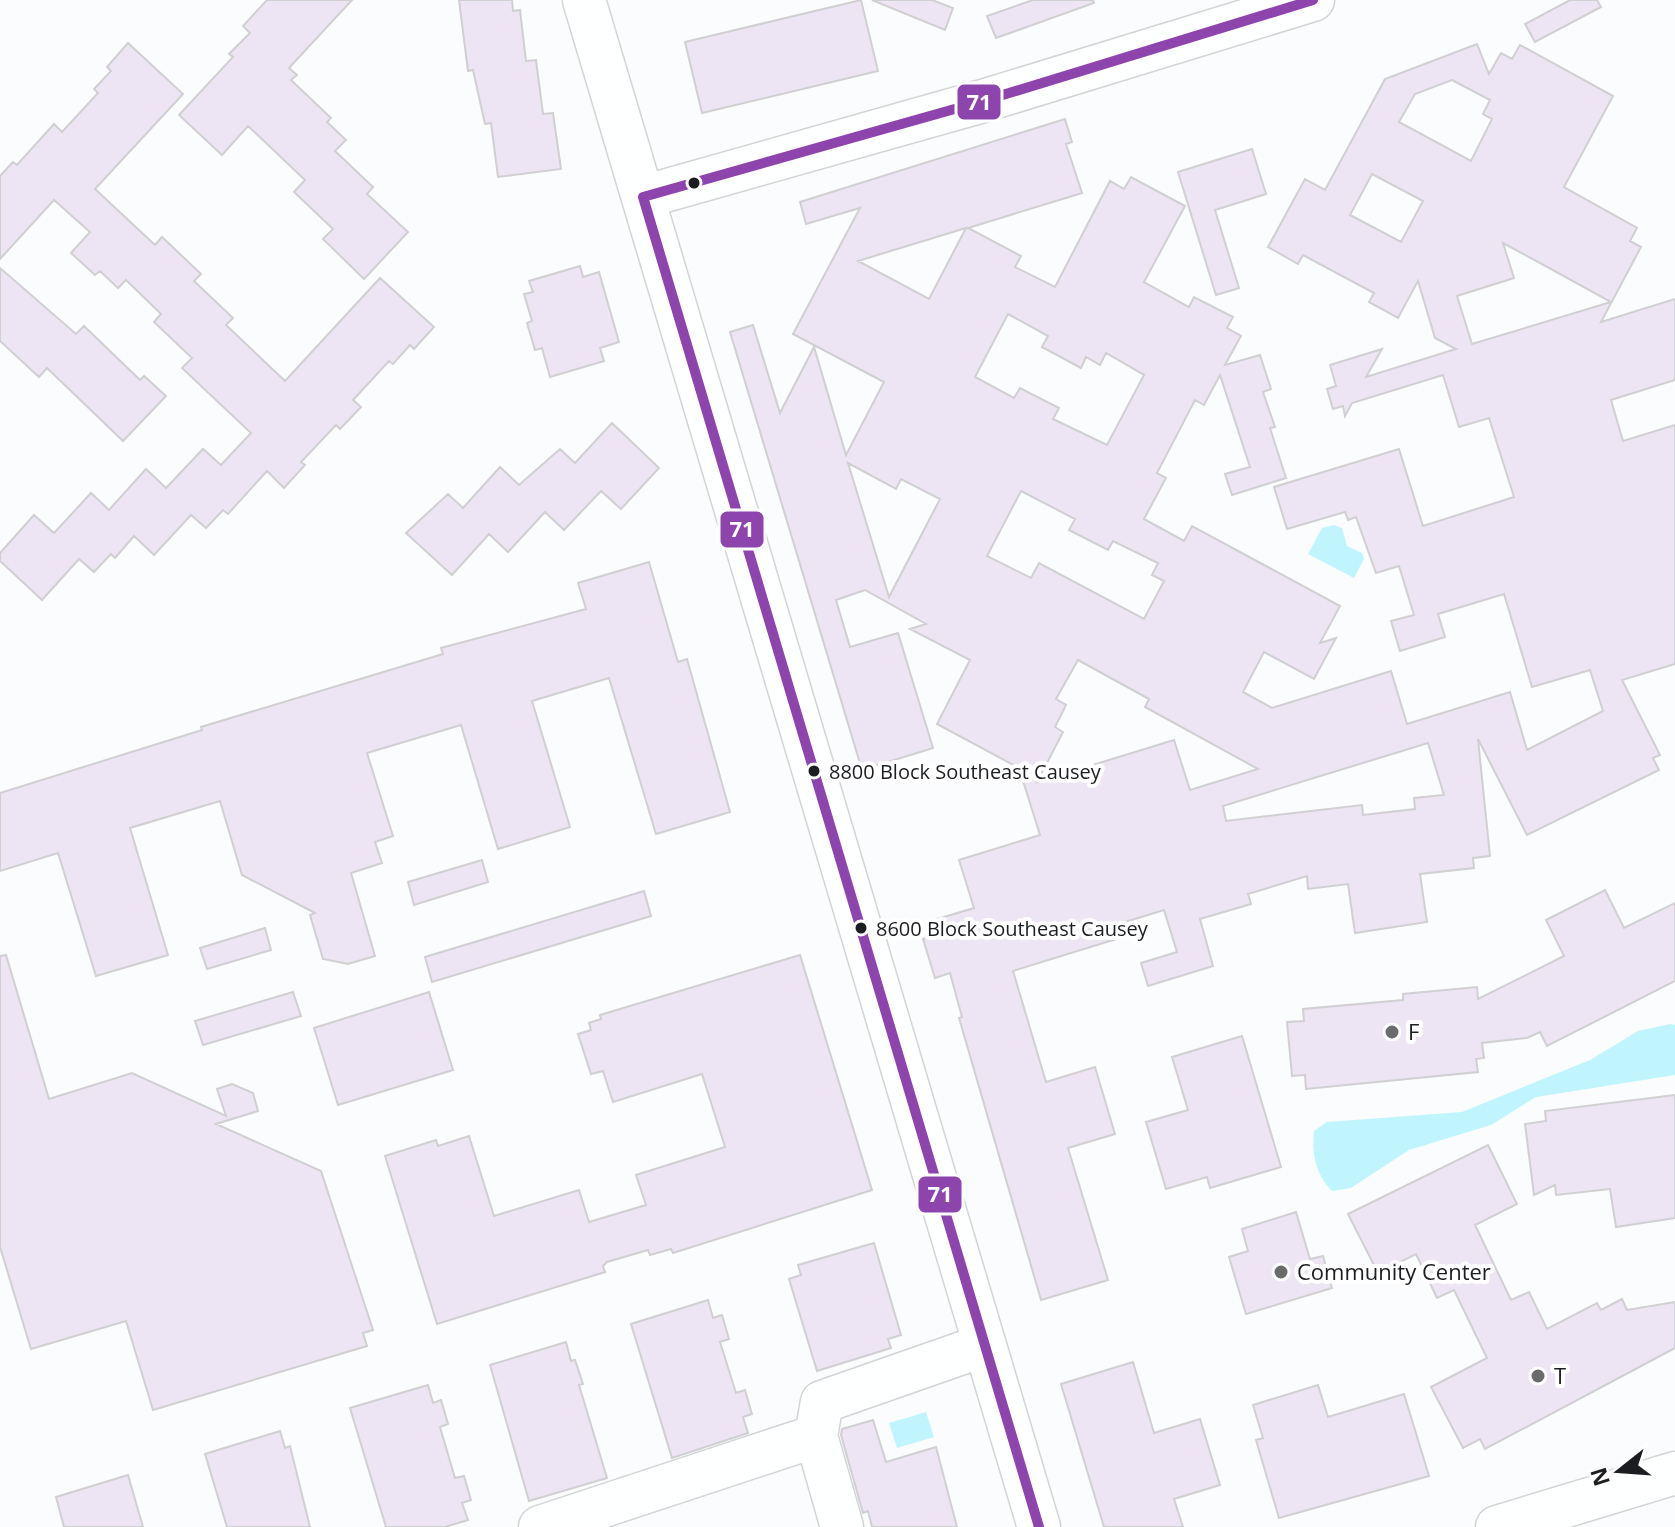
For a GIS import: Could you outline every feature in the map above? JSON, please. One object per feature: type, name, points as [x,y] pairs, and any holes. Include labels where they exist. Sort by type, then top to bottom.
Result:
[{"type":"street","points":[[584,0],[1039,1527]]},
{"type":"street","points":[[643,197],[925,119],[1313,0]]},
{"type":"street","points":[[842,1527],[816,1436],[822,1402],[985,1345]]},
{"type":"street","points":[[540,1527],[816,1436]]},
{"type":"street","points":[[1497,1527],[1675,1473]]},
{"type":"water","points":[[1334,525],[1342,528],[1347,546],[1362,553],[1364,559],[1354,578],[1308,554],[1322,528]]},
{"type":"water","points":[[1675,1025],[1675,1075],[1536,1097],[1491,1125],[1409,1150],[1351,1188],[1332,1191],[1318,1171],[1313,1147],[1314,1131],[1327,1122],[1462,1112],[1590,1060],[1638,1031]]},
{"type":"water","points":[[926,1412],[934,1437],[897,1448],[889,1423]]},
{"type":"building","points":[[267,0],[352,0],[289,68],[297,75],[291,80],[331,118],[327,122],[346,140],[335,151],[373,187],[367,194],[408,232],[364,279],[323,239],[333,229],[294,192],[305,180],[248,126],[222,155],[179,115],[233,57],[229,54],[250,33],[243,26]]},
{"type":"building","points":[[459,0],[512,0],[513,11],[520,10],[526,61],[536,60],[543,114],[553,113],[561,169],[498,177],[491,123],[485,124],[473,70],[468,71]]},
{"type":"building","points":[[861,0],[878,71],[702,113],[685,42]]},
{"type":"building","points":[[872,0],[932,0],[953,8],[945,30]]},
{"type":"building","points":[[1033,0],[1093,0],[1094,3],[996,38],[987,16]]},
{"type":"building","points":[[1570,0],[1597,0],[1601,7],[1535,42],[1525,24]]},
{"type":"building","points":[[128,43],[183,94],[95,189],[155,245],[162,237],[201,274],[194,281],[233,318],[226,325],[285,381],[380,278],[434,327],[414,349],[410,345],[393,364],[389,361],[353,400],[361,407],[340,429],[336,425],[301,462],[305,465],[284,488],[267,471],[228,514],[223,510],[206,528],[191,515],[154,555],[134,536],[115,558],[111,554],[94,572],[79,559],[42,600],[0,561],[0,553],[34,515],[54,533],[91,493],[109,510],[146,469],[166,488],[203,449],[221,465],[251,433],[182,368],[192,358],[154,322],[161,314],[126,280],[118,288],[100,271],[95,275],[71,253],[90,232],[54,200],[0,259],[0,176],[13,162],[17,165],[54,124],[62,132],[98,93],[94,89],[111,71],[107,67]]},
{"type":"building","points":[[1477,44],[1489,74],[1501,53],[1512,59],[1520,45],[1613,96],[1564,187],[1637,228],[1630,241],[1641,247],[1601,322],[1675,299],[1675,380],[1611,400],[1623,441],[1675,425],[1675,664],[1622,680],[1660,755],[1653,758],[1659,770],[1527,835],[1478,739],[1490,856],[1473,858],[1474,868],[1420,874],[1427,922],[1355,933],[1348,884],[1308,889],[1307,876],[1248,894],[1251,904],[1200,919],[1213,966],[1148,986],[1141,963],[1177,952],[1164,910],[1122,923],[1126,936],[1013,971],[1046,1082],[1095,1067],[1115,1134],[1068,1148],[1108,1280],[1041,1300],[959,1018],[962,1017],[950,973],[935,978],[923,939],[938,935],[934,920],[974,908],[959,860],[1040,835],[1019,768],[937,724],[970,660],[910,629],[926,624],[865,590],[836,600],[850,647],[898,633],[933,748],[862,770],[730,332],[753,325],[780,413],[814,347],[846,455],[884,382],[793,334],[860,208],[806,224],[800,202],[1065,119],[1072,142],[1066,144],[1082,193],[968,228],[1021,256],[1015,267],[1055,287],[1110,181],[1124,189],[1131,177],[1185,206],[1144,282],[1189,307],[1194,297],[1233,317],[1227,328],[1241,336],[1225,365],[1260,355],[1271,389],[1263,392],[1275,427],[1270,428],[1286,478],[1232,495],[1225,474],[1250,467],[1220,375],[1204,405],[1195,400],[1157,473],[1166,478],[1144,519],[1184,541],[1192,526],[1340,606],[1320,643],[1336,638],[1314,679],[1264,652],[1243,692],[1272,708],[1391,671],[1407,724],[1510,692],[1527,750],[1603,711],[1590,670],[1532,687],[1504,594],[1438,614],[1445,637],[1400,651],[1391,621],[1414,615],[1399,566],[1376,573],[1356,517],[1348,520],[1345,512],[1287,529],[1274,487],[1399,449],[1423,526],[1514,497],[1489,418],[1459,427],[1443,375],[1352,403],[1345,416],[1343,406],[1333,409],[1327,389],[1336,386],[1330,365],[1382,349],[1366,377],[1456,349],[1435,338],[1418,281],[1398,318],[1369,302],[1374,293],[1303,255],[1298,264],[1268,247],[1305,179],[1325,190],[1385,79]],"holes":[[[1452,80],[1490,100],[1483,114],[1492,119],[1471,161],[1399,122],[1415,94]],[[1372,174],[1423,201],[1401,242],[1350,215]],[[966,228],[929,299],[858,261],[943,235]],[[1503,243],[1611,302],[1472,344],[1457,296],[1514,278]],[[1008,314],[1048,336],[1042,347],[1081,368],[1086,357],[1100,365],[1106,353],[1144,375],[1107,445],[1053,419],[1059,408],[1020,388],[1014,398],[975,377]],[[848,463],[896,489],[901,479],[940,499],[889,597]],[[1021,491],[1075,519],[1069,530],[1108,550],[1113,541],[1158,563],[1152,575],[1164,581],[1144,619],[1039,563],[1031,578],[987,556]],[[1078,660],[1149,699],[1145,707],[1258,769],[1190,790],[1174,740],[1037,782],[1063,732],[1055,727],[1066,705],[1056,699]],[[1428,743],[1444,795],[1414,798],[1415,809],[1363,815],[1362,805],[1226,821],[1223,806]]]},
{"type":"building","points":[[1252,149],[1266,194],[1215,210],[1239,288],[1216,295],[1178,172]]},
{"type":"building","points":[[580,266],[583,277],[599,272],[619,342],[600,348],[604,361],[550,377],[542,348],[535,350],[527,323],[532,321],[524,294],[533,292],[529,281]]},
{"type":"building","points":[[0,268],[76,334],[84,326],[140,380],[144,376],[166,396],[123,441],[47,368],[39,377],[0,341]]},
{"type":"building","points":[[612,423],[659,468],[621,509],[601,491],[564,530],[545,512],[508,552],[489,534],[452,575],[406,533],[448,494],[463,508],[500,467],[519,485],[560,449],[575,463]]},
{"type":"building","points":[[649,562],[678,662],[687,659],[730,812],[656,834],[609,678],[532,701],[570,827],[498,849],[461,725],[367,753],[393,836],[375,842],[382,863],[351,873],[375,956],[348,964],[323,959],[310,915],[315,913],[242,875],[220,801],[130,828],[168,955],[96,976],[58,853],[0,871],[0,793],[202,730],[201,727],[443,654],[441,648],[586,609],[578,583]]},
{"type":"building","points":[[482,860],[488,882],[414,905],[408,882]]},
{"type":"building","points":[[1605,890],[1624,928],[1675,903],[1675,981],[1547,1046],[1540,1032],[1527,1038],[1482,1043],[1484,1058],[1476,1059],[1478,1072],[1306,1089],[1305,1075],[1292,1076],[1287,1022],[1304,1021],[1303,1009],[1403,1000],[1403,994],[1477,987],[1478,999],[1564,956],[1546,920]]},
{"type":"building","points":[[644,891],[651,916],[432,982],[425,957]]},
{"type":"building","points":[[265,928],[271,950],[207,969],[200,948]]},
{"type":"building","points":[[6,955],[49,1099],[132,1073],[226,1116],[217,1089],[232,1084],[253,1093],[258,1111],[216,1124],[321,1171],[373,1330],[363,1333],[367,1346],[153,1410],[126,1321],[31,1349],[0,1247],[0,956]]},
{"type":"building","points":[[800,955],[872,1190],[673,1253],[671,1249],[650,1255],[648,1250],[607,1262],[603,1266],[605,1272],[437,1324],[385,1156],[436,1140],[438,1146],[469,1136],[494,1216],[579,1190],[589,1222],[646,1205],[636,1175],[725,1147],[702,1074],[613,1102],[603,1071],[591,1074],[578,1034],[591,1030],[589,1023],[601,1019],[600,1015]]},
{"type":"building","points":[[293,992],[301,1016],[203,1045],[195,1021]]},
{"type":"building","points":[[429,992],[453,1070],[338,1105],[314,1028]]},
{"type":"building","points":[[1242,1036],[1281,1167],[1210,1188],[1207,1177],[1166,1189],[1146,1122],[1188,1110],[1172,1057]]},
{"type":"building","points":[[1675,1095],[1675,1218],[1616,1227],[1610,1189],[1556,1195],[1555,1185],[1534,1195],[1525,1124],[1546,1121],[1545,1111]]},
{"type":"building","points":[[1488,1145],[1517,1204],[1475,1225],[1511,1300],[1529,1292],[1547,1329],[1597,1303],[1601,1310],[1622,1299],[1627,1310],[1675,1302],[1675,1348],[1485,1449],[1480,1439],[1463,1448],[1431,1387],[1487,1358],[1454,1290],[1437,1298],[1416,1254],[1378,1273],[1348,1214]]},
{"type":"building","name":"Community Center","points":[[1296,1212],[1310,1259],[1323,1256],[1332,1288],[1246,1314],[1229,1257],[1248,1251],[1242,1229]]},
{"type":"building","points":[[874,1243],[901,1335],[888,1339],[891,1348],[817,1371],[789,1279],[801,1275],[798,1265]]},
{"type":"building","points":[[708,1300],[713,1318],[722,1315],[729,1339],[720,1342],[736,1393],[745,1390],[752,1414],[743,1417],[748,1433],[672,1458],[631,1324]]},
{"type":"building","points":[[566,1342],[571,1361],[575,1360],[583,1384],[579,1385],[607,1478],[529,1501],[490,1365]]},
{"type":"building","points":[[1133,1362],[1154,1433],[1200,1419],[1220,1485],[1174,1499],[1183,1527],[1104,1527],[1061,1384]]},
{"type":"building","points":[[428,1385],[433,1403],[441,1400],[448,1424],[440,1427],[455,1478],[464,1476],[471,1500],[462,1503],[468,1520],[445,1527],[386,1527],[350,1408]]},
{"type":"building","points":[[1318,1385],[1328,1417],[1404,1394],[1429,1476],[1279,1518],[1256,1440],[1263,1438],[1253,1405]]},
{"type":"building","points":[[873,1420],[886,1462],[936,1447],[957,1527],[872,1527],[868,1511],[863,1513],[841,1435],[842,1429]]},
{"type":"building","points":[[280,1431],[285,1448],[290,1446],[310,1527],[227,1527],[205,1454]]},
{"type":"building","points":[[128,1475],[143,1527],[64,1527],[56,1497]]},
{"type":"transit line","name":"71","points":[[643,197],[983,101],[1313,0]]},
{"type":"transit line","name":"71","points":[[643,197],[1039,1527]]},
{"type":"place","name":"8800 Block Southeast Causey","points":[[814,771]]},
{"type":"place","name":"8600 Block Southeast Causey","points":[[861,928]]},
{"type":"place","name":"F","points":[[1392,1032]]},
{"type":"place","name":"Community Center","points":[[1281,1272]]},
{"type":"place","name":"T","points":[[1538,1376]]}]
